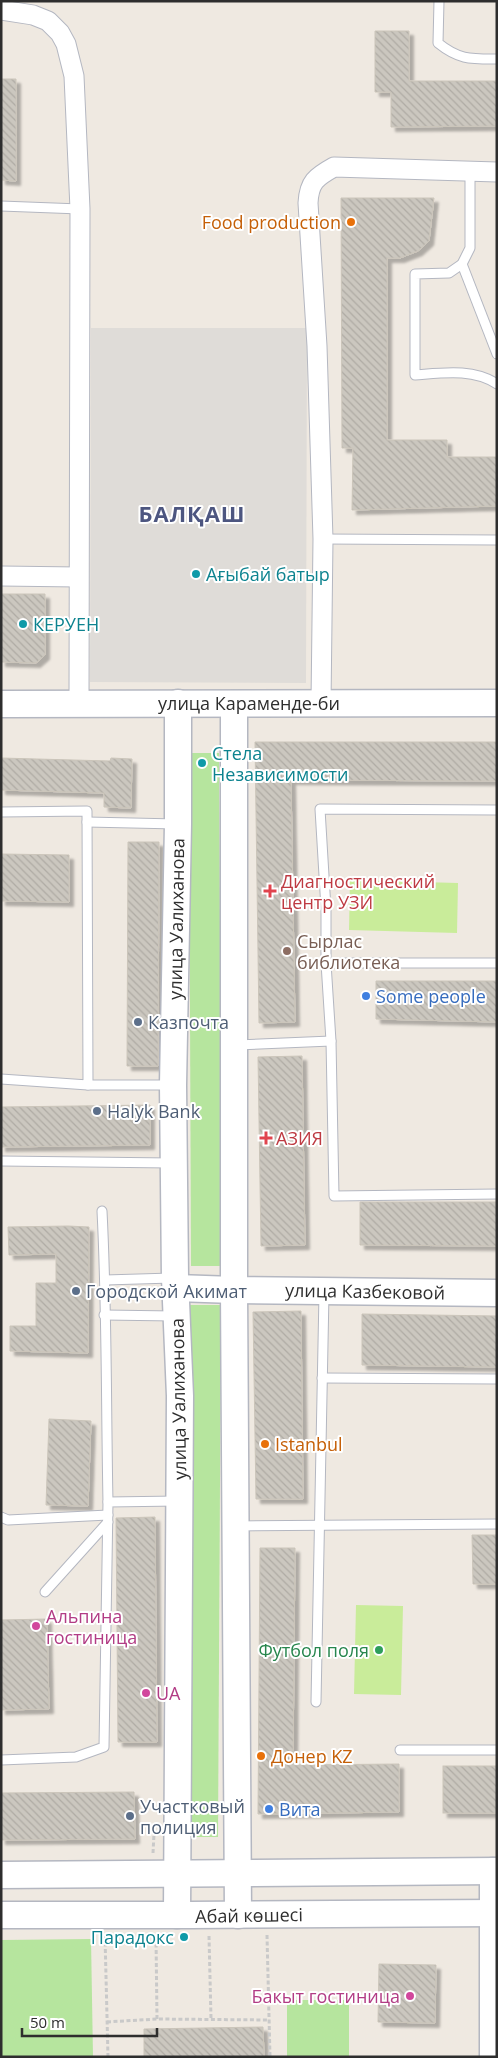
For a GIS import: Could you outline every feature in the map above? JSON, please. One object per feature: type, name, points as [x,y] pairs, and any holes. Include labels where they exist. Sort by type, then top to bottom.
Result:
[{"type":"street","points":[[1,10],[33,15],[48,21],[60,33],[66,44],[74,76],[80,209],[79,704]]},
{"type":"street","points":[[321,703],[323,539],[317,346],[309,189],[319,175],[334,167],[497,172]]},
{"type":"street","points":[[1,576],[78,577]]},
{"type":"street","name":"улица Караменде-би","points":[[1,704],[497,703]]},
{"type":"street","name":"улица Уалиханова","points":[[166,1915],[178,1874],[180,1396],[176,1316],[173,1085],[178,824],[178,704]]},
{"type":"street","points":[[234,704],[234,1526],[236,1873],[238,1915]]},
{"type":"street","name":"улица Казбековой","points":[[176,1283],[234,1290],[497,1292]]},
{"type":"street","points":[[1,1875],[495,1870],[493,2057]]},
{"type":"street","name":"Абай көшесі","points":[[1,1914],[494,1913]]},
{"type":"lane","points":[[439,1],[438,43],[452,54],[473,60],[497,59]]},
{"type":"lane","points":[[470,172],[470,248],[462,264],[449,273],[415,274],[415,375],[456,372],[488,378],[497,384]]},
{"type":"lane","points":[[1,206],[80,209]]},
{"type":"lane","points":[[462,264],[497,354]]},
{"type":"lane","points":[[323,539],[497,540]]},
{"type":"lane","points":[[497,810],[320,809],[331,1041],[334,1196],[497,1194]]},
{"type":"lane","points":[[1,812],[87,811],[88,1085]]},
{"type":"lane","points":[[87,822],[178,824]]},
{"type":"lane","points":[[326,963],[497,963]]},
{"type":"lane","points":[[234,1045],[331,1041]]},
{"type":"lane","points":[[1,1079],[88,1085],[173,1085]]},
{"type":"lane","points":[[1,1161],[174,1163]]},
{"type":"lane","points":[[1,1760],[76,1757],[104,1748],[108,1502],[105,1280],[102,1211]]},
{"type":"lane","points":[[105,1280],[176,1283]]},
{"type":"lane","points":[[316,1702],[324,1290]]},
{"type":"lane","points":[[104,1314],[176,1316]]},
{"type":"lane","points":[[322,1378],[497,1378]]},
{"type":"lane","points":[[108,1502],[180,1501]]},
{"type":"lane","points":[[1,1517],[8,1520],[108,1519]]},
{"type":"lane","points":[[46,1592],[108,1519]]},
{"type":"lane","points":[[234,1526],[497,1524]]},
{"type":"lane","points":[[400,1750],[497,1750]]},
{"type":"path","points":[[266,1914],[270,2057]]},
{"type":"path","points":[[104,1915],[108,2057]]},
{"type":"path","points":[[156,2019],[166,1915]]},
{"type":"path","points":[[209,1915],[211,2019]]},
{"type":"path","points":[[107,2022],[156,2019],[269,2020]]},
{"type":"green space","points":[[189,753],[219,753],[222,1266],[191,1266]]},
{"type":"green space","points":[[350,880],[458,883],[457,933],[349,930]]},
{"type":"green space","points":[[189,1305],[221,1305],[218,1837],[186,1837]]},
{"type":"green space","name":"Футбол поля","points":[[356,1605],[403,1606],[401,1695],[354,1694]]},
{"type":"green space","points":[[91,1939],[93,2057],[1,2057],[1,1940]]},
{"type":"green space","points":[[287,2000],[349,2000],[349,2057],[287,2057]]},
{"type":"shaded area","points":[[91,328],[307,328],[306,683],[90,682]]},
{"type":"building","points":[[375,31],[409,31],[409,81],[497,81],[497,126],[391,127],[391,92],[375,92]]},
{"type":"building","points":[[1,79],[16,79],[16,181],[1,180]]},
{"type":"building","points":[[341,198],[434,198],[429,241],[418,251],[400,258],[387,258],[387,440],[447,440],[447,457],[497,457],[497,506],[352,510],[353,448],[342,448]]},
{"type":"building","name":"КЕРУЕН","points":[[1,594],[45,594],[45,655],[36,663],[1,662]]},
{"type":"building","points":[[255,742],[497,742],[497,781],[291,780],[295,1022],[259,1023]]},
{"type":"building","points":[[1,758],[110,761],[111,758],[132,759],[131,808],[104,807],[104,793],[1,790]]},
{"type":"building","points":[[128,842],[159,842],[158,1066],[127,1066]]},
{"type":"building","points":[[1,854],[69,855],[69,902],[1,901]]},
{"type":"building","points":[[376,981],[497,981],[497,1022],[376,1019]]},
{"type":"building","points":[[302,1056],[305,1245],[261,1246],[258,1057]]},
{"type":"building","points":[[150,1105],[150,1145],[1,1147],[1,1107]]},
{"type":"building","points":[[360,1202],[497,1202],[497,1246],[360,1245]]},
{"type":"building","points":[[8,1227],[89,1227],[88,1353],[10,1351],[10,1326],[36,1326],[36,1283],[56,1283],[56,1254],[9,1255]]},
{"type":"building","points":[[301,1311],[303,1499],[256,1499],[253,1312]]},
{"type":"building","points":[[362,1314],[497,1316],[497,1367],[362,1365]]},
{"type":"building","points":[[49,1419],[91,1421],[88,1506],[46,1505]]},
{"type":"building","points":[[155,1517],[157,1742],[118,1742],[116,1518]]},
{"type":"building","points":[[472,1535],[497,1535],[497,1584],[473,1584]]},
{"type":"building","points":[[260,1548],[295,1548],[293,1765],[399,1764],[399,1812],[258,1814]]},
{"type":"building","points":[[47,1619],[49,1709],[1,1710],[1,1620]]},
{"type":"building","points":[[443,1766],[497,1766],[497,1813],[443,1813]]},
{"type":"building","points":[[134,1792],[135,1839],[1,1840],[1,1793]]},
{"type":"building","points":[[379,1964],[436,1965],[435,2023],[378,2022]]},
{"type":"building","points":[[263,2027],[264,2057],[144,2057],[144,2029]]},
{"type":"place","name":"Food production","points":[[351,222]]},
{"type":"place","name":"Ағыбай батыр","points":[[196,574]]},
{"type":"place","name":"КЕРУЕН","points":[[23,624]]},
{"type":"place","name":"Стела Независимости","points":[[202,763]]},
{"type":"place","name":"Диагностический центр УЗИ","points":[[270,891]]},
{"type":"place","name":"Сырлас библиотека","points":[[287,951]]},
{"type":"place","name":"Some people","points":[[366,996]]},
{"type":"place","name":"Казпочта","points":[[138,1022]]},
{"type":"place","name":"Halyk Bank","points":[[97,1111]]},
{"type":"place","name":"АЗИЯ","points":[[266,1138]]},
{"type":"place","name":"Городской Акимат","points":[[76,1291]]},
{"type":"place","name":"Istanbul","points":[[265,1444]]},
{"type":"place","name":"Альпина гостиница","points":[[36,1626]]},
{"type":"place","name":"Футбол поля","points":[[379,1650]]},
{"type":"place","name":"UA","points":[[146,1693]]},
{"type":"place","name":"Донер KZ","points":[[261,1756]]},
{"type":"place","name":"Вита","points":[[269,1809]]},
{"type":"place","name":"Участковый полиция","points":[[130,1816]]},
{"type":"place","name":"Парадокс","points":[[184,1937]]},
{"type":"place","name":"Бакыт гостиница","points":[[410,1996]]},
{"type":"district","name":"БАЛҚАШ","points":[[192,513]]}]
